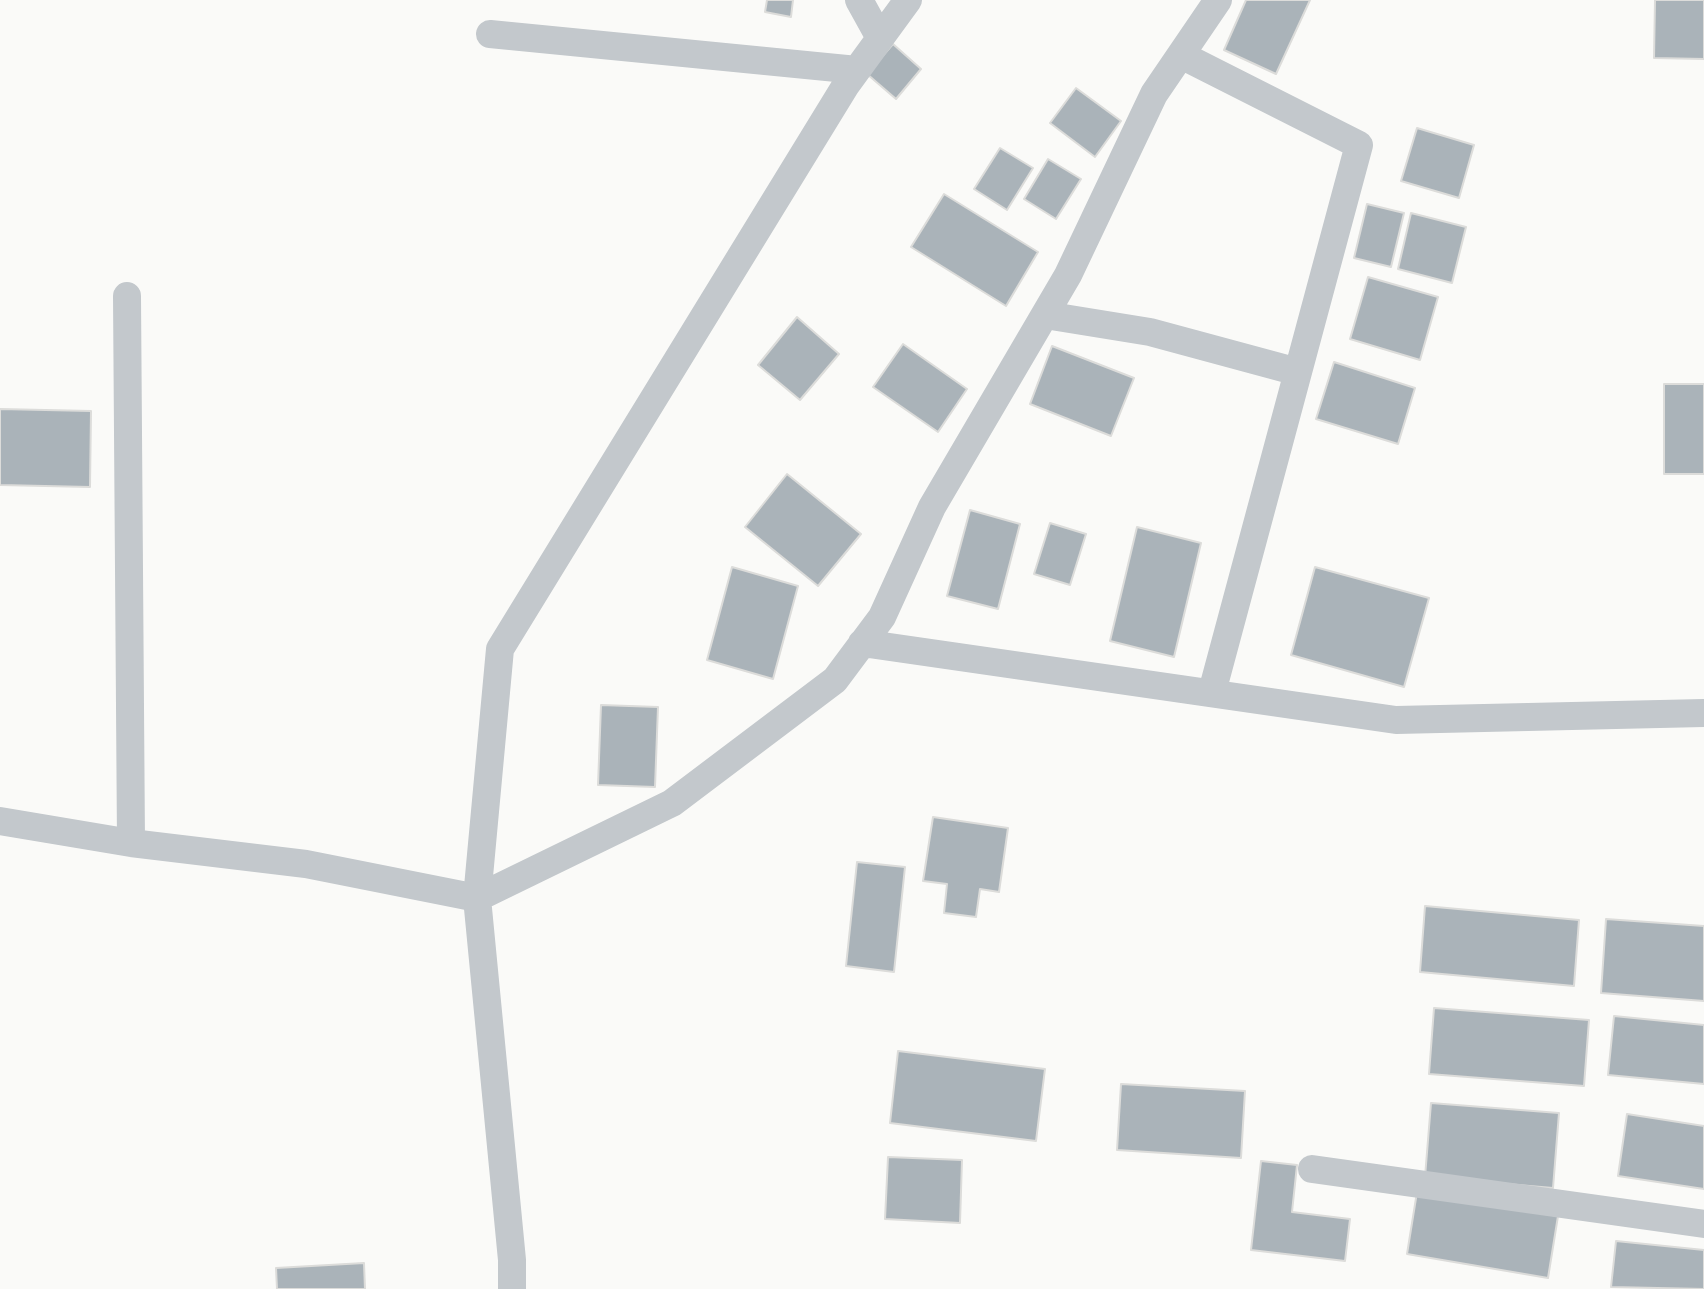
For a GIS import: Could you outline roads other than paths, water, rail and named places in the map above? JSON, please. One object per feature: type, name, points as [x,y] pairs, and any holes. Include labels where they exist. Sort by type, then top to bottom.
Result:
[{"type":"street","points":[[859,0],[880,38]]},
{"type":"street","points":[[512,1289],[512,1260],[477,898],[500,649],[857,70],[908,0]]},
{"type":"street","points":[[0,821],[131,843],[306,864],[477,898],[672,803],[835,680],[882,617],[932,507],[1068,275],[1154,94],[1218,0]]},
{"type":"street","points":[[490,34],[857,70]]},
{"type":"street","points":[[1181,55],[1359,145],[1212,692]]},
{"type":"street","points":[[127,296],[131,843]]},
{"type":"street","points":[[1045,315],[1150,332],[1298,372]]},
{"type":"street","points":[[862,643],[1396,720],[1704,713]]},
{"type":"street","points":[[1312,1169],[1704,1224]]}]
